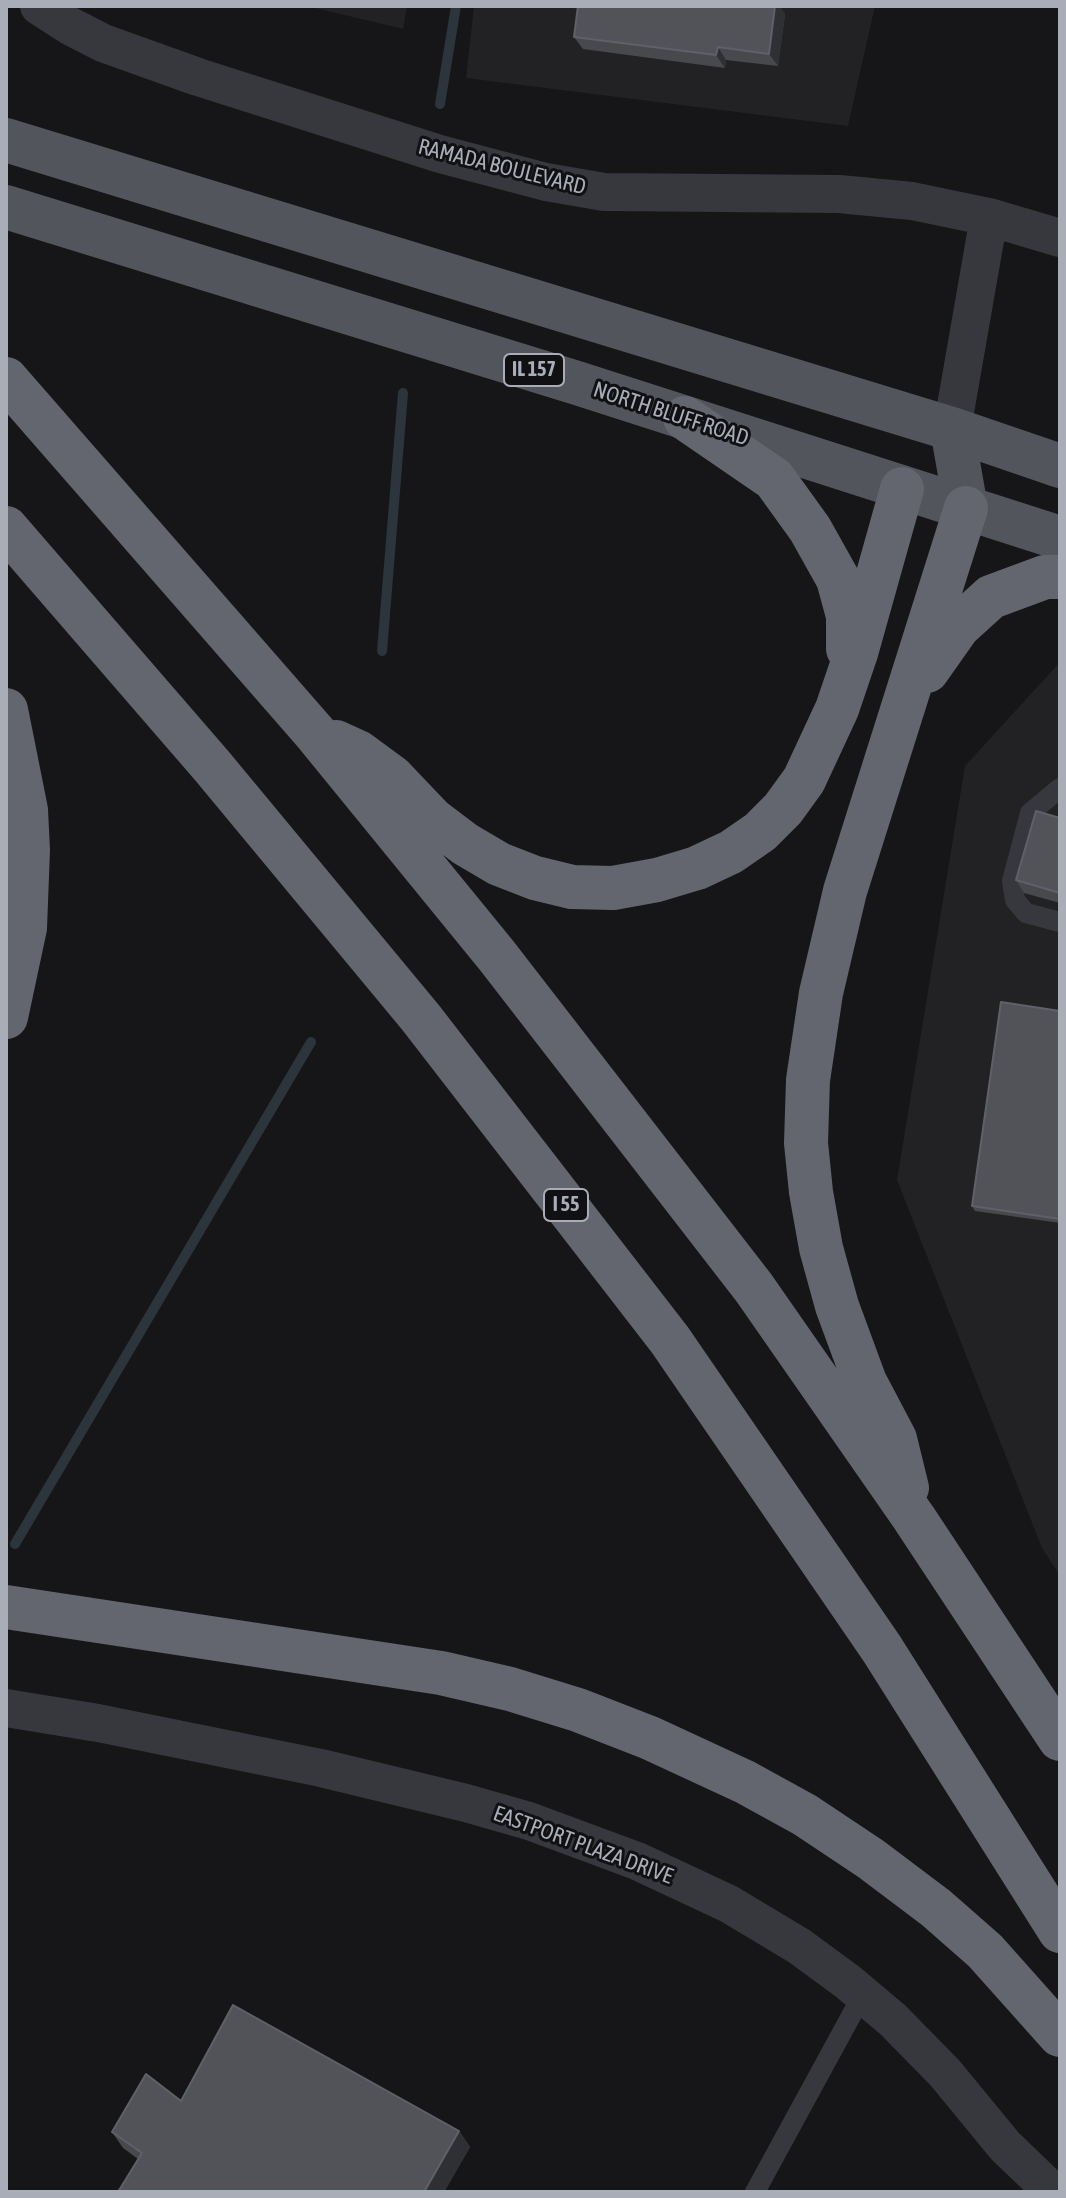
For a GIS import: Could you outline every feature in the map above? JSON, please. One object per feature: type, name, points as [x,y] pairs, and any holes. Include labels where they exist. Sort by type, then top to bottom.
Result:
[{"type":"highway","points":[[6,379],[315,733],[497,956],[754,1288],[914,1518],[1060,1739]]},
{"type":"highway","points":[[685,418],[774,479],[810,529],[838,579],[848,616],[849,673]]},
{"type":"highway","points":[[315,733],[358,752],[392,777],[432,819],[465,844],[499,864],[535,878],[572,887],[613,888],[657,880],[697,868],[731,852],[760,832],[783,809],[804,780],[837,709],[902,489]]},
{"type":"highway","points":[[914,1518],[895,1439],[865,1382],[837,1306],[821,1248],[806,1143],[808,1080],[821,993],[845,891],[966,508]]},
{"type":"highway","name":"I 55","points":[[6,528],[212,766],[411,1006],[670,1340],[882,1649],[1060,1931]]},
{"type":"highway","points":[[903,706],[958,627],[991,597],[1045,577],[1060,577]]},
{"type":"highway","points":[[6,710],[26,810],[28,850],[25,928],[6,1017]]},
{"type":"highway","points":[[6,1607],[441,1673],[510,1689],[578,1710],[650,1738],[745,1782],[805,1815],[871,1859],[936,1908],[985,1951],[1060,2035]]},
{"type":"main road","points":[[6,140],[952,429],[1060,466]]},
{"type":"main road","name":"NORTH BLUFF ROAD","points":[[6,207],[1060,538]]},
{"type":"main road","points":[[902,489],[952,429]]},
{"type":"main road","points":[[952,429],[966,508]]},
{"type":"street","name":"RAMADA BOULEVARD","points":[[39,6],[103,43],[198,77],[440,154],[546,182],[604,192],[839,194],[912,201],[989,217],[1060,238]]},
{"type":"street","points":[[952,429],[989,217]]},
{"type":"street","name":"EASTPORT PLAZA DRIVE","points":[[6,1708],[98,1723],[321,1768],[529,1821],[637,1861],[729,1904],[799,1946],[863,1994],[945,2073],[1005,2146],[1053,2192]]},
{"type":"lane","points":[[1060,788],[1030,813],[1012,881],[1015,900],[1026,913],[1060,922]]},
{"type":"lane","points":[[755,2192],[863,1994]]},
{"type":"shaded area","points":[[307,6],[407,6],[403,29]]},
{"type":"shaded area","points":[[474,6],[875,6],[848,126],[466,78]]},
{"type":"shaded area","points":[[1060,662],[1060,1576],[1042,1548],[897,1180],[965,766]]},
{"type":"building","points":[[578,6],[775,6],[769,54],[718,47],[716,55],[574,37]]},
{"type":"building","points":[[1036,811],[1060,818],[1060,893],[1016,880]]},
{"type":"building","points":[[1001,1002],[1060,1011],[1060,1219],[972,1206]]},
{"type":"building","points":[[233,2005],[459,2131],[424,2192],[118,2192],[142,2153],[112,2132],[146,2074],[181,2101]]},
{"type":"waterway","points":[[440,104],[456,6]]},
{"type":"waterway","points":[[382,651],[403,393]]},
{"type":"waterway","points":[[15,1544],[311,1042]]}]
